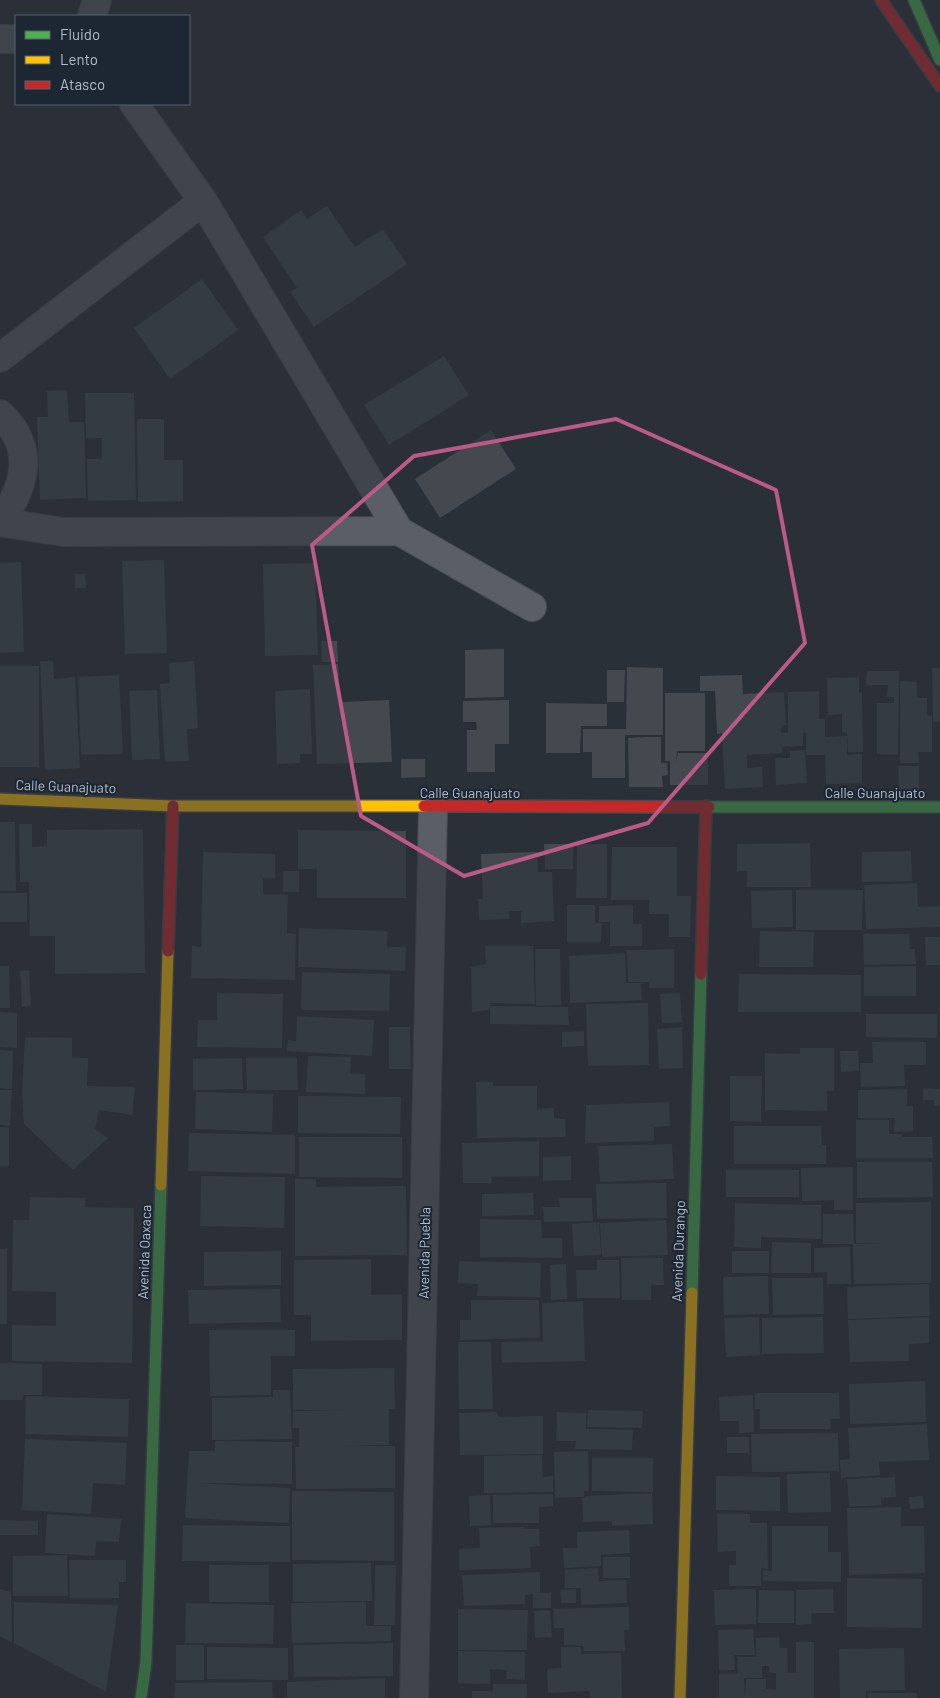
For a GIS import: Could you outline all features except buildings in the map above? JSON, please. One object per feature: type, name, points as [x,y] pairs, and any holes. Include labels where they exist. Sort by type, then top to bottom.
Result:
[{"type":"street","points":[[92,15],[97,0]]},
{"type":"street","points":[[882,0],[940,86]]},
{"type":"street","points":[[900,0],[940,42]]},
{"type":"street","points":[[914,0],[923,25],[940,60]]},
{"type":"street","points":[[0,39],[15,39]]},
{"type":"street","points":[[135,105],[203,201],[400,531],[532,607]]},
{"type":"street","points":[[0,358],[203,201]]},
{"type":"street","points":[[0,414],[9,422],[19,440],[24,461],[22,481],[15,501],[0,522],[63,532],[400,531]]},
{"type":"street","name":"Calle Guanajuato","points":[[0,799],[173,806],[434,808],[940,807]]},
{"type":"street","name":"Avenida Oaxaca","points":[[141,1698],[146,1652],[173,806]]},
{"type":"street","name":"Avenida Durango","points":[[680,1698],[706,806]]},
{"type":"street","name":"Avenida Puebla","points":[[414,1698],[434,808]]},
{"type":"highlighted area","points":[[616,419],[776,490],[805,643],[648,823],[464,876],[361,816],[312,545],[414,456]]},
{"type":"traffic: fast","points":[[914,0],[940,60]]},
{"type":"traffic: fast","points":[[709,807],[940,807]]},
{"type":"traffic: fast","points":[[692,1293],[701,974]]},
{"type":"traffic: fast","points":[[141,1698],[146,1662],[161,1185]]},
{"type":"traffic: slow","points":[[0,799],[173,806],[424,806]]},
{"type":"traffic: slow","points":[[161,1185],[168,951]]},
{"type":"traffic: slow","points":[[680,1698],[692,1293]]},
{"type":"traffic: jam","points":[[881,0],[940,86]]},
{"type":"traffic: jam","points":[[168,951],[173,806]]},
{"type":"traffic: jam","points":[[424,806],[709,807]]},
{"type":"traffic: jam","points":[[701,974],[706,806]]}]
